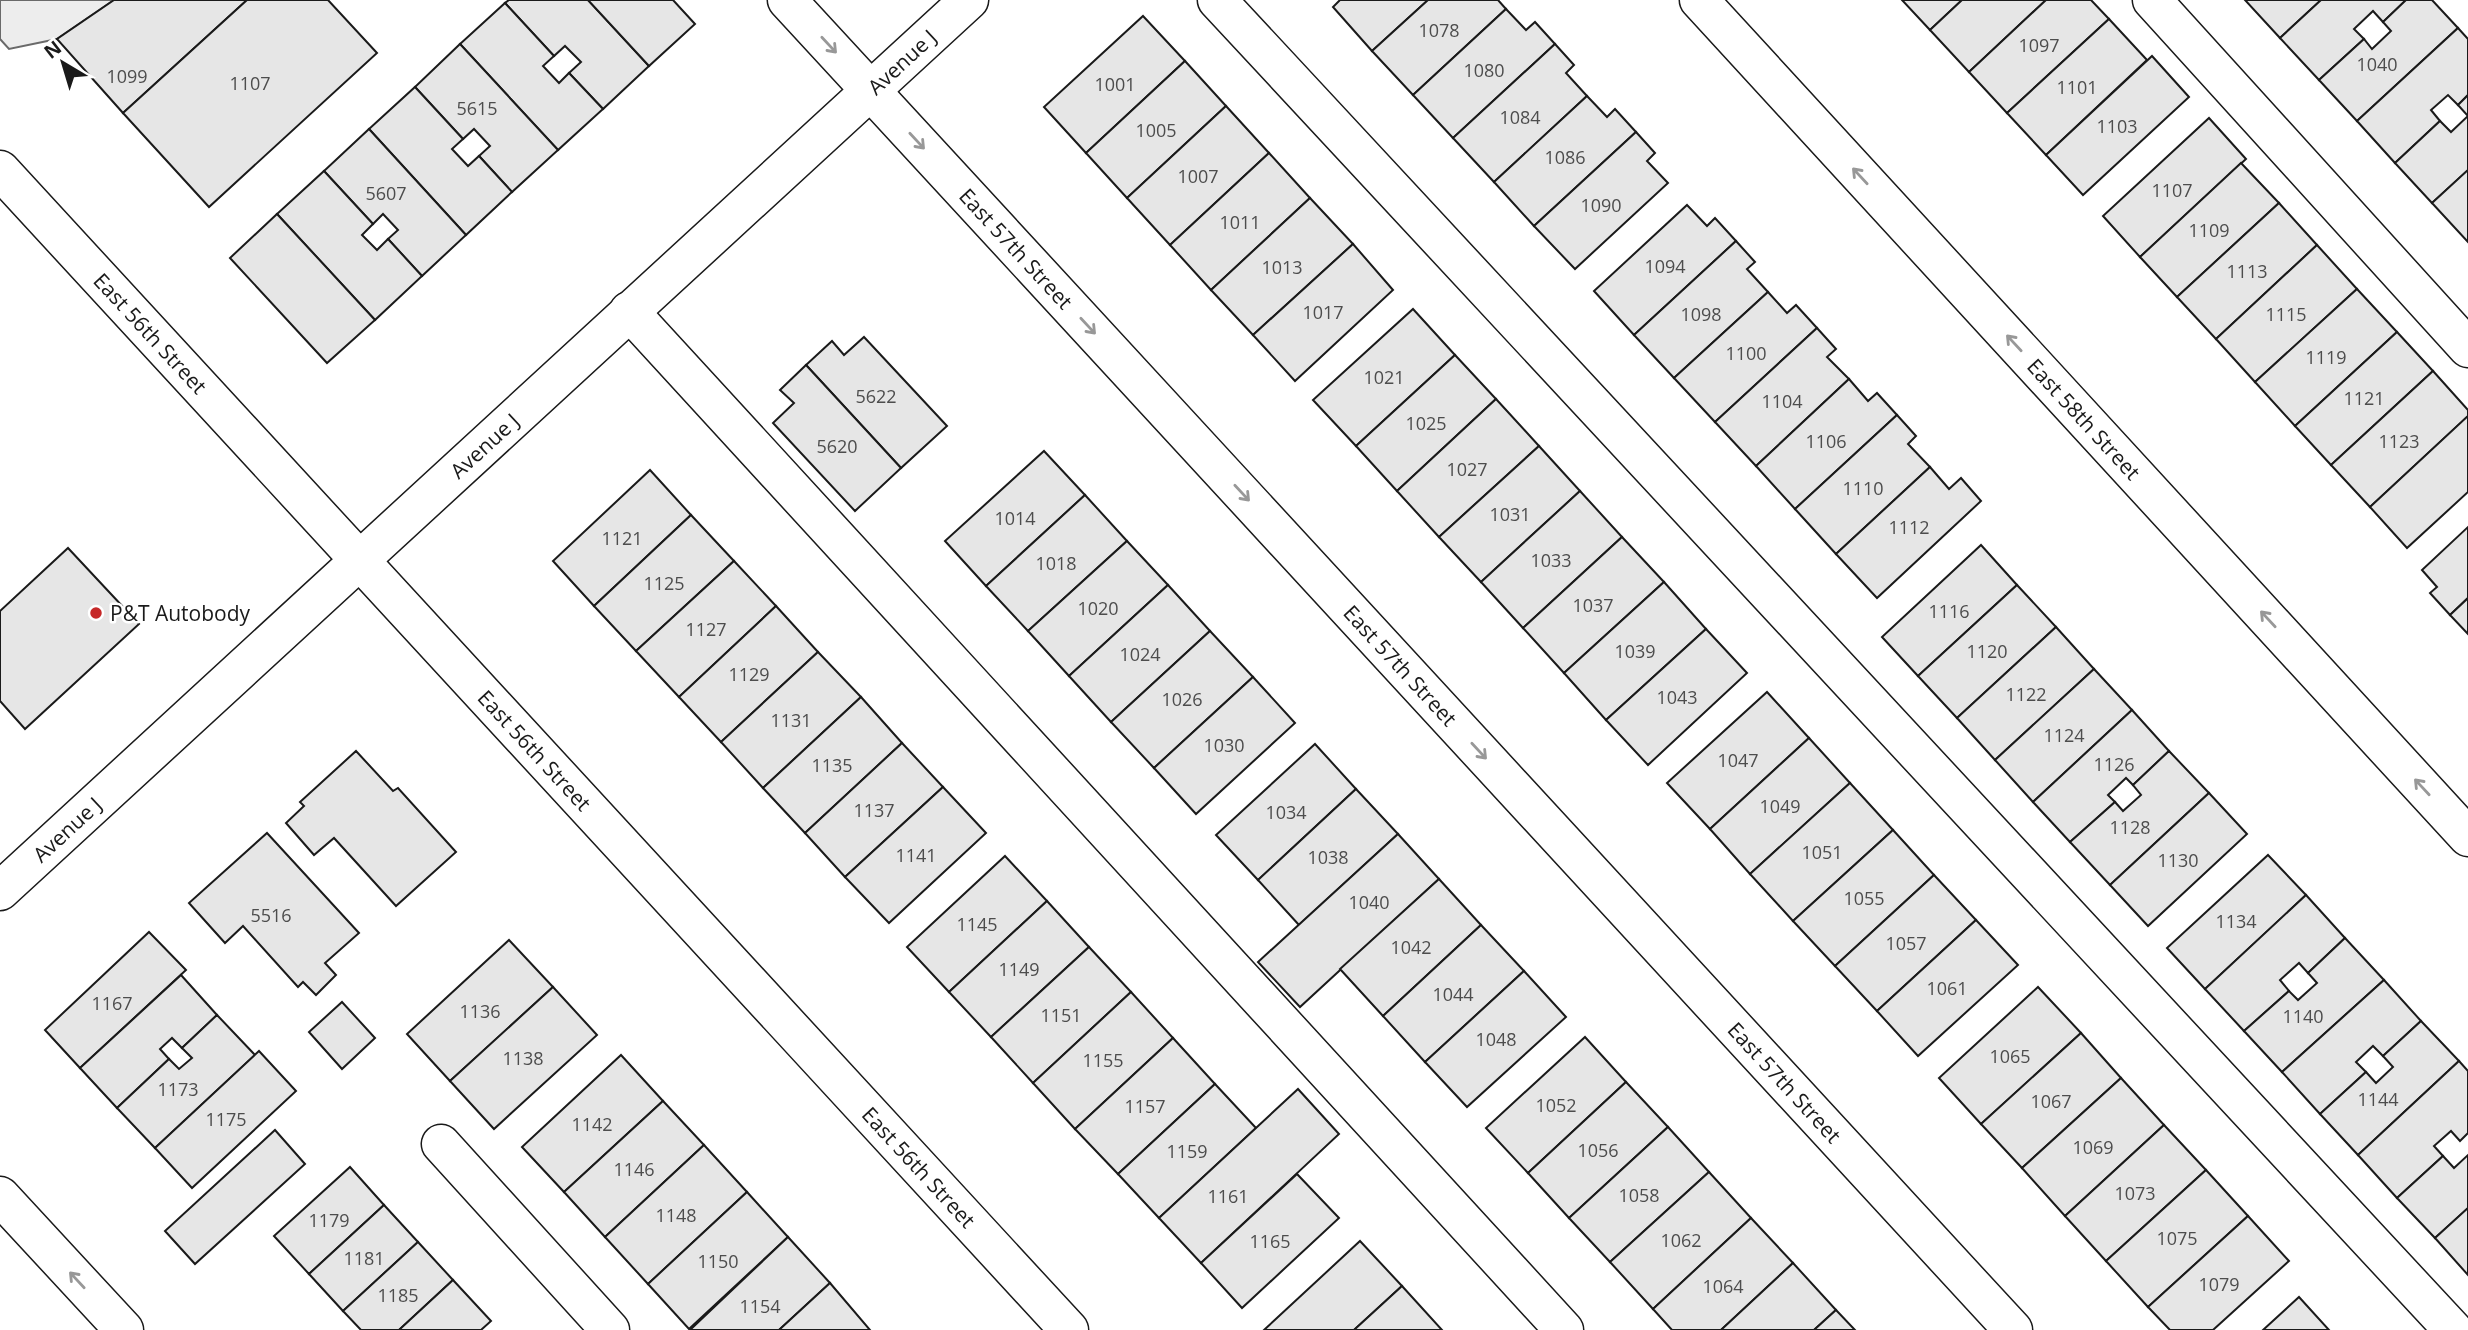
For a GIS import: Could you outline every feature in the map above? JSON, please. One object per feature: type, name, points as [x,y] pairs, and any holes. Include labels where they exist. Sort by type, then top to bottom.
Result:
[{"type":"street","name":"East 57th Street","points":[[788,0],[2013,1330]]},
{"type":"street","name":"Avenue J","points":[[0,891],[970,0]]},
{"type":"street","points":[[1217,0],[2453,1330]]},
{"type":"street","name":"East 58th Street","points":[[1699,0],[2468,837]]},
{"type":"street","points":[[2152,0],[2468,348]]},
{"type":"street","name":"East 56th Street","points":[[0,170],[1069,1330]]},
{"type":"street","points":[[629,311],[704,396],[1564,1330]]},
{"type":"street","points":[[441,1144],[610,1330]]},
{"type":"street","points":[[0,1196],[124,1330]]},
{"type":"shaded area","points":[[0,0],[114,0],[57,39],[9,49],[0,39]]},
{"type":"building","points":[[114,0],[247,0],[123,113],[57,39]]},
{"type":"building","points":[[247,0],[328,0],[377,53],[209,207],[123,113]]},
{"type":"building","points":[[509,0],[588,0],[649,66],[603,109],[569,73],[581,62],[565,46],[554,56],[505,3]]},
{"type":"building","points":[[588,0],[673,0],[695,24],[649,66]]},
{"type":"building","points":[[1340,0],[1428,0],[1372,51],[1333,7]]},
{"type":"building","points":[[1428,0],[1498,0],[1506,9],[1413,95],[1372,51]]},
{"type":"building","points":[[1902,0],[1962,0],[1930,30]]},
{"type":"building","points":[[1962,0],[2046,0],[1969,72],[1930,30]]},
{"type":"building","points":[[2046,0],[2091,0],[2109,19],[2007,113],[1969,72]]},
{"type":"building","points":[[2245,0],[2321,0],[2280,38]]},
{"type":"building","points":[[2321,0],[2406,0],[2383,22],[2373,11],[2354,29],[2364,39],[2319,80],[2280,38]]},
{"type":"building","points":[[2406,0],[2432,0],[2458,28],[2357,121],[2319,80],[2364,39],[2372,49],[2391,31],[2383,22]]},
{"type":"building","points":[[505,3],[554,56],[543,66],[559,83],[569,73],[603,109],[558,150],[460,44]]},
{"type":"building","points":[[1506,9],[1526,30],[1535,22],[1555,44],[1453,138],[1413,95]]},
{"type":"building","points":[[1143,16],[1185,61],[1086,153],[1044,107]]},
{"type":"building","points":[[2109,19],[2147,60],[2046,155],[2007,113]]},
{"type":"building","points":[[2458,28],[2468,39],[2468,95],[2458,105],[2448,95],[2431,110],[2440,121],[2395,163],[2357,121]]},
{"type":"building","points":[[460,44],[558,150],[512,192],[479,156],[490,146],[474,129],[463,139],[415,87]]},
{"type":"building","points":[[1555,44],[1574,65],[1566,73],[1587,96],[1494,182],[1453,138]]},
{"type":"building","points":[[2152,56],[2189,97],[2083,195],[2046,155]]},
{"type":"building","points":[[1185,61],[1226,106],[1127,198],[1086,153]]},
{"type":"building","points":[[415,87],[463,139],[452,149],[468,166],[479,156],[512,192],[466,235],[369,129]]},
{"type":"building","points":[[2468,95],[2468,116],[2458,105]]},
{"type":"building","points":[[1587,96],[1607,117],[1615,109],[1636,132],[1534,226],[1494,182]]},
{"type":"building","points":[[1226,106],[1269,153],[1170,245],[1127,198]]},
{"type":"building","points":[[2468,116],[2468,170],[2432,203],[2395,163],[2440,121],[2451,132]]},
{"type":"building","points":[[2209,118],[2246,159],[2140,257],[2103,216]]},
{"type":"building","points":[[369,129],[466,235],[422,276],[388,239],[398,230],[383,214],[373,224],[324,171]]},
{"type":"building","points":[[1636,132],[1655,153],[1647,161],[1668,183],[1575,269],[1534,226]]},
{"type":"building","points":[[1269,153],[1310,198],[1211,290],[1170,245]]},
{"type":"building","points":[[2241,163],[2279,203],[2177,297],[2140,257]]},
{"type":"building","points":[[2468,170],[2468,242],[2432,203]]},
{"type":"building","points":[[324,171],[373,224],[362,235],[377,250],[388,239],[422,276],[375,320],[277,214]]},
{"type":"building","points":[[1310,198],[1353,244],[1253,335],[1211,290]]},
{"type":"building","points":[[2279,203],[2317,245],[2216,339],[2177,297]]},
{"type":"building","points":[[1687,205],[1707,226],[1715,218],[1736,241],[1634,335],[1594,291]]},
{"type":"building","points":[[277,214],[375,320],[327,363],[230,258]]},
{"type":"building","points":[[1736,241],[1755,262],[1747,269],[1768,292],[1674,378],[1634,335]]},
{"type":"building","points":[[1353,244],[1393,290],[1295,381],[1253,335]]},
{"type":"building","points":[[2317,245],[2357,289],[2255,382],[2216,339]]},
{"type":"building","points":[[2357,289],[2397,332],[2295,426],[2255,382]]},
{"type":"building","points":[[1768,292],[1787,313],[1796,305],[1817,328],[1715,422],[1674,378]]},
{"type":"building","points":[[1413,309],[1455,355],[1356,446],[1313,400]]},
{"type":"building","points":[[1817,328],[1836,349],[1827,357],[1849,379],[1756,466],[1715,422]]},
{"type":"building","points":[[2397,332],[2433,371],[2331,465],[2295,426]]},
{"type":"building","points":[[864,337],[947,426],[901,468],[806,365],[832,341],[844,355]]},
{"type":"building","points":[[1455,355],[1496,399],[1397,491],[1356,446]]},
{"type":"building","points":[[806,365],[901,468],[855,511],[773,423],[794,403],[780,390]]},
{"type":"building","points":[[2433,371],[2468,410],[2468,416],[2370,507],[2331,465]]},
{"type":"building","points":[[1849,379],[1868,401],[1877,393],[1897,415],[1795,509],[1756,466]]},
{"type":"building","points":[[1496,399],[1539,446],[1439,537],[1397,491]]},
{"type":"building","points":[[1897,415],[1916,436],[1908,444],[1930,467],[1836,554],[1795,509]]},
{"type":"building","points":[[2468,416],[2468,492],[2407,548],[2370,507]]},
{"type":"building","points":[[1539,446],[1580,491],[1481,582],[1439,537]]},
{"type":"building","points":[[1044,451],[1085,495],[986,586],[945,541]]},
{"type":"building","points":[[1930,467],[1949,489],[1961,478],[1981,501],[1877,598],[1836,554]]},
{"type":"building","points":[[650,470],[691,515],[594,606],[553,561]]},
{"type":"building","points":[[1580,491],[1622,537],[1523,628],[1481,582]]},
{"type":"building","points":[[1085,495],[1127,541],[1028,631],[986,586]]},
{"type":"building","points":[[691,515],[734,561],[636,651],[594,606]]},
{"type":"building","points":[[2468,527],[2468,598],[2450,615],[2430,593],[2437,587],[2422,570]]},
{"type":"building","points":[[1622,537],[1664,582],[1564,673],[1523,628]]},
{"type":"building","points":[[1127,541],[1168,585],[1069,676],[1028,631]]},
{"type":"building","points":[[1981,545],[2017,585],[1918,676],[1882,637]]},
{"type":"building","points":[[68,548],[139,624],[25,729],[0,701],[0,611]]},
{"type":"building","points":[[734,561],[776,606],[679,697],[636,651]]},
{"type":"building","points":[[1664,582],[1706,629],[1606,720],[1564,673]]},
{"type":"building","points":[[1168,585],[1210,631],[1111,722],[1069,676]]},
{"type":"building","points":[[2017,585],[2056,627],[1957,718],[1918,676]]},
{"type":"building","points":[[2468,598],[2468,634],[2450,615]]},
{"type":"building","points":[[776,606],[818,652],[721,742],[679,697]]},
{"type":"building","points":[[2056,627],[2094,669],[1995,760],[1957,718]]},
{"type":"building","points":[[1706,629],[1747,673],[1648,765],[1606,720]]},
{"type":"building","points":[[1210,631],[1253,677],[1154,768],[1111,722]]},
{"type":"building","points":[[818,652],[861,697],[763,788],[721,742]]},
{"type":"building","points":[[2094,669],[2132,710],[2033,802],[1995,760]]},
{"type":"building","points":[[1253,677],[1295,723],[1196,814],[1154,768]]},
{"type":"building","points":[[1767,692],[1809,738],[1710,829],[1667,783]]},
{"type":"building","points":[[861,697],[902,743],[805,833],[763,788]]},
{"type":"building","points":[[2132,710],[2169,751],[2133,785],[2126,778],[2108,795],[2115,802],[2070,842],[2033,802]]},
{"type":"building","points":[[1809,738],[1850,783],[1750,874],[1710,829]]},
{"type":"building","points":[[902,743],[943,787],[845,877],[805,833]]},
{"type":"building","points":[[1315,744],[1356,789],[1258,880],[1216,835]]},
{"type":"building","points":[[356,751],[393,791],[398,788],[456,852],[396,906],[334,838],[314,855],[286,823],[304,806],[300,802]]},
{"type":"building","points":[[2169,751],[2209,793],[2110,885],[2070,842],[2115,802],[2123,811],[2141,795],[2133,785]]},
{"type":"building","points":[[1850,783],[1893,830],[1793,921],[1750,874]]},
{"type":"building","points":[[943,787],[986,833],[889,923],[845,877]]},
{"type":"building","points":[[1356,789],[1398,834],[1299,925],[1258,880]]},
{"type":"building","points":[[2209,793],[2247,834],[2148,926],[2110,885]]},
{"type":"building","points":[[1893,830],[1934,875],[1835,966],[1793,921]]},
{"type":"building","points":[[267,833],[359,933],[325,963],[336,975],[316,995],[303,982],[298,987],[243,926],[225,943],[189,903]]},
{"type":"building","points":[[1398,834],[1439,879],[1300,1007],[1258,962]]},
{"type":"building","points":[[2268,855],[2306,895],[2205,989],[2167,948]]},
{"type":"building","points":[[1005,856],[1047,901],[949,992],[907,947]]},
{"type":"building","points":[[1934,875],[1976,920],[1877,1011],[1835,966]]},
{"type":"building","points":[[1439,879],[1481,925],[1383,1016],[1340,969]]},
{"type":"building","points":[[2306,895],[2345,938],[2308,973],[2299,963],[2280,980],[2289,991],[2244,1031],[2205,989]]},
{"type":"building","points":[[1047,901],[1089,947],[991,1037],[949,992]]},
{"type":"building","points":[[1976,920],[2018,965],[1918,1056],[1877,1011]]},
{"type":"building","points":[[1481,925],[1524,971],[1425,1062],[1383,1016]]},
{"type":"building","points":[[149,932],[186,970],[80,1068],[45,1030]]},
{"type":"building","points":[[2345,938],[2384,980],[2282,1072],[2244,1031],[2289,991],[2298,1000],[2317,983],[2308,973]]},
{"type":"building","points":[[509,940],[553,987],[450,1081],[407,1034]]},
{"type":"building","points":[[1089,947],[1131,992],[1033,1083],[991,1037]]},
{"type":"building","points":[[1524,971],[1566,1017],[1467,1107],[1425,1062]]},
{"type":"building","points":[[181,975],[217,1015],[182,1048],[172,1038],[160,1049],[169,1059],[117,1108],[80,1068]]},
{"type":"building","points":[[2384,980],[2421,1021],[2383,1056],[2373,1046],[2356,1062],[2366,1072],[2320,1114],[2282,1072]]},
{"type":"building","points":[[553,987],[597,1035],[494,1129],[450,1081]]},
{"type":"building","points":[[2038,987],[2081,1033],[1981,1124],[1939,1078]]},
{"type":"building","points":[[1131,992],[1173,1038],[1075,1129],[1033,1083]]},
{"type":"building","points":[[342,1002],[375,1038],[342,1069],[309,1032]]},
{"type":"building","points":[[217,1015],[255,1055],[155,1148],[117,1108],[169,1059],[179,1069],[192,1058],[182,1048]]},
{"type":"building","points":[[2421,1021],[2459,1061],[2358,1155],[2320,1114],[2366,1072],[2376,1083],[2393,1067],[2383,1056]]},
{"type":"building","points":[[2081,1033],[2121,1078],[2022,1168],[1981,1124]]},
{"type":"building","points":[[1585,1037],[1626,1082],[1528,1173],[1486,1128]]},
{"type":"building","points":[[1173,1038],[1215,1084],[1118,1174],[1075,1129]]},
{"type":"building","points":[[259,1051],[296,1091],[192,1188],[155,1148]]},
{"type":"building","points":[[621,1055],[663,1101],[564,1192],[522,1147]]},
{"type":"building","points":[[2459,1061],[2468,1071],[2468,1133],[2460,1141],[2451,1131],[2434,1146],[2443,1156],[2397,1198],[2358,1155]]},
{"type":"building","points":[[2121,1078],[2164,1125],[2065,1216],[2022,1168]]},
{"type":"building","points":[[1626,1082],[1668,1127],[1569,1218],[1528,1173]]},
{"type":"building","points":[[1215,1084],[1256,1128],[1159,1218],[1118,1174]]},
{"type":"building","points":[[1298,1089],[1339,1134],[1201,1263],[1159,1218]]},
{"type":"building","points":[[663,1101],[704,1145],[605,1237],[564,1192]]},
{"type":"building","points":[[2164,1125],[2206,1170],[2106,1261],[2065,1216]]},
{"type":"building","points":[[1668,1127],[1709,1172],[1610,1262],[1569,1218]]},
{"type":"building","points":[[275,1130],[305,1164],[195,1264],[165,1231]]},
{"type":"building","points":[[704,1145],[747,1192],[648,1284],[605,1237]]},
{"type":"building","points":[[2468,1155],[2468,1208],[2435,1238],[2397,1198],[2443,1156],[2454,1168]]},
{"type":"building","points":[[350,1167],[384,1205],[309,1274],[274,1236]]},
{"type":"building","points":[[2206,1170],[2248,1216],[2148,1307],[2106,1261]]},
{"type":"building","points":[[1709,1172],[1751,1218],[1653,1309],[1610,1262]]},
{"type":"building","points":[[1297,1174],[1339,1218],[1242,1308],[1201,1263]]},
{"type":"building","points":[[747,1192],[788,1237],[689,1329],[648,1284]]},
{"type":"building","points":[[384,1205],[418,1242],[343,1311],[309,1274]]},
{"type":"building","points":[[2468,1208],[2468,1275],[2435,1238]]},
{"type":"building","points":[[2248,1216],[2289,1261],[2213,1330],[2170,1330],[2148,1307]]},
{"type":"building","points":[[1751,1218],[1793,1263],[1721,1330],[1672,1330],[1653,1309]]},
{"type":"building","points":[[788,1237],[830,1283],[779,1330],[690,1330]]},
{"type":"building","points":[[1360,1241],[1402,1286],[1354,1330],[1264,1330]]},
{"type":"building","points":[[418,1242],[453,1280],[399,1330],[361,1330],[343,1311]]},
{"type":"building","points":[[1793,1263],[1836,1310],[1814,1330],[1721,1330]]},
{"type":"building","points":[[453,1280],[491,1321],[481,1330],[399,1330]]},
{"type":"building","points":[[830,1283],[870,1330],[779,1330]]},
{"type":"building","points":[[1402,1286],[1442,1330],[1354,1330]]},
{"type":"building","points":[[2299,1297],[2329,1330],[2263,1330]]},
{"type":"building","points":[[1836,1310],[1855,1330],[1814,1330]]},
{"type":"place","name":"P&T Autobody","points":[[96,613]]}]
